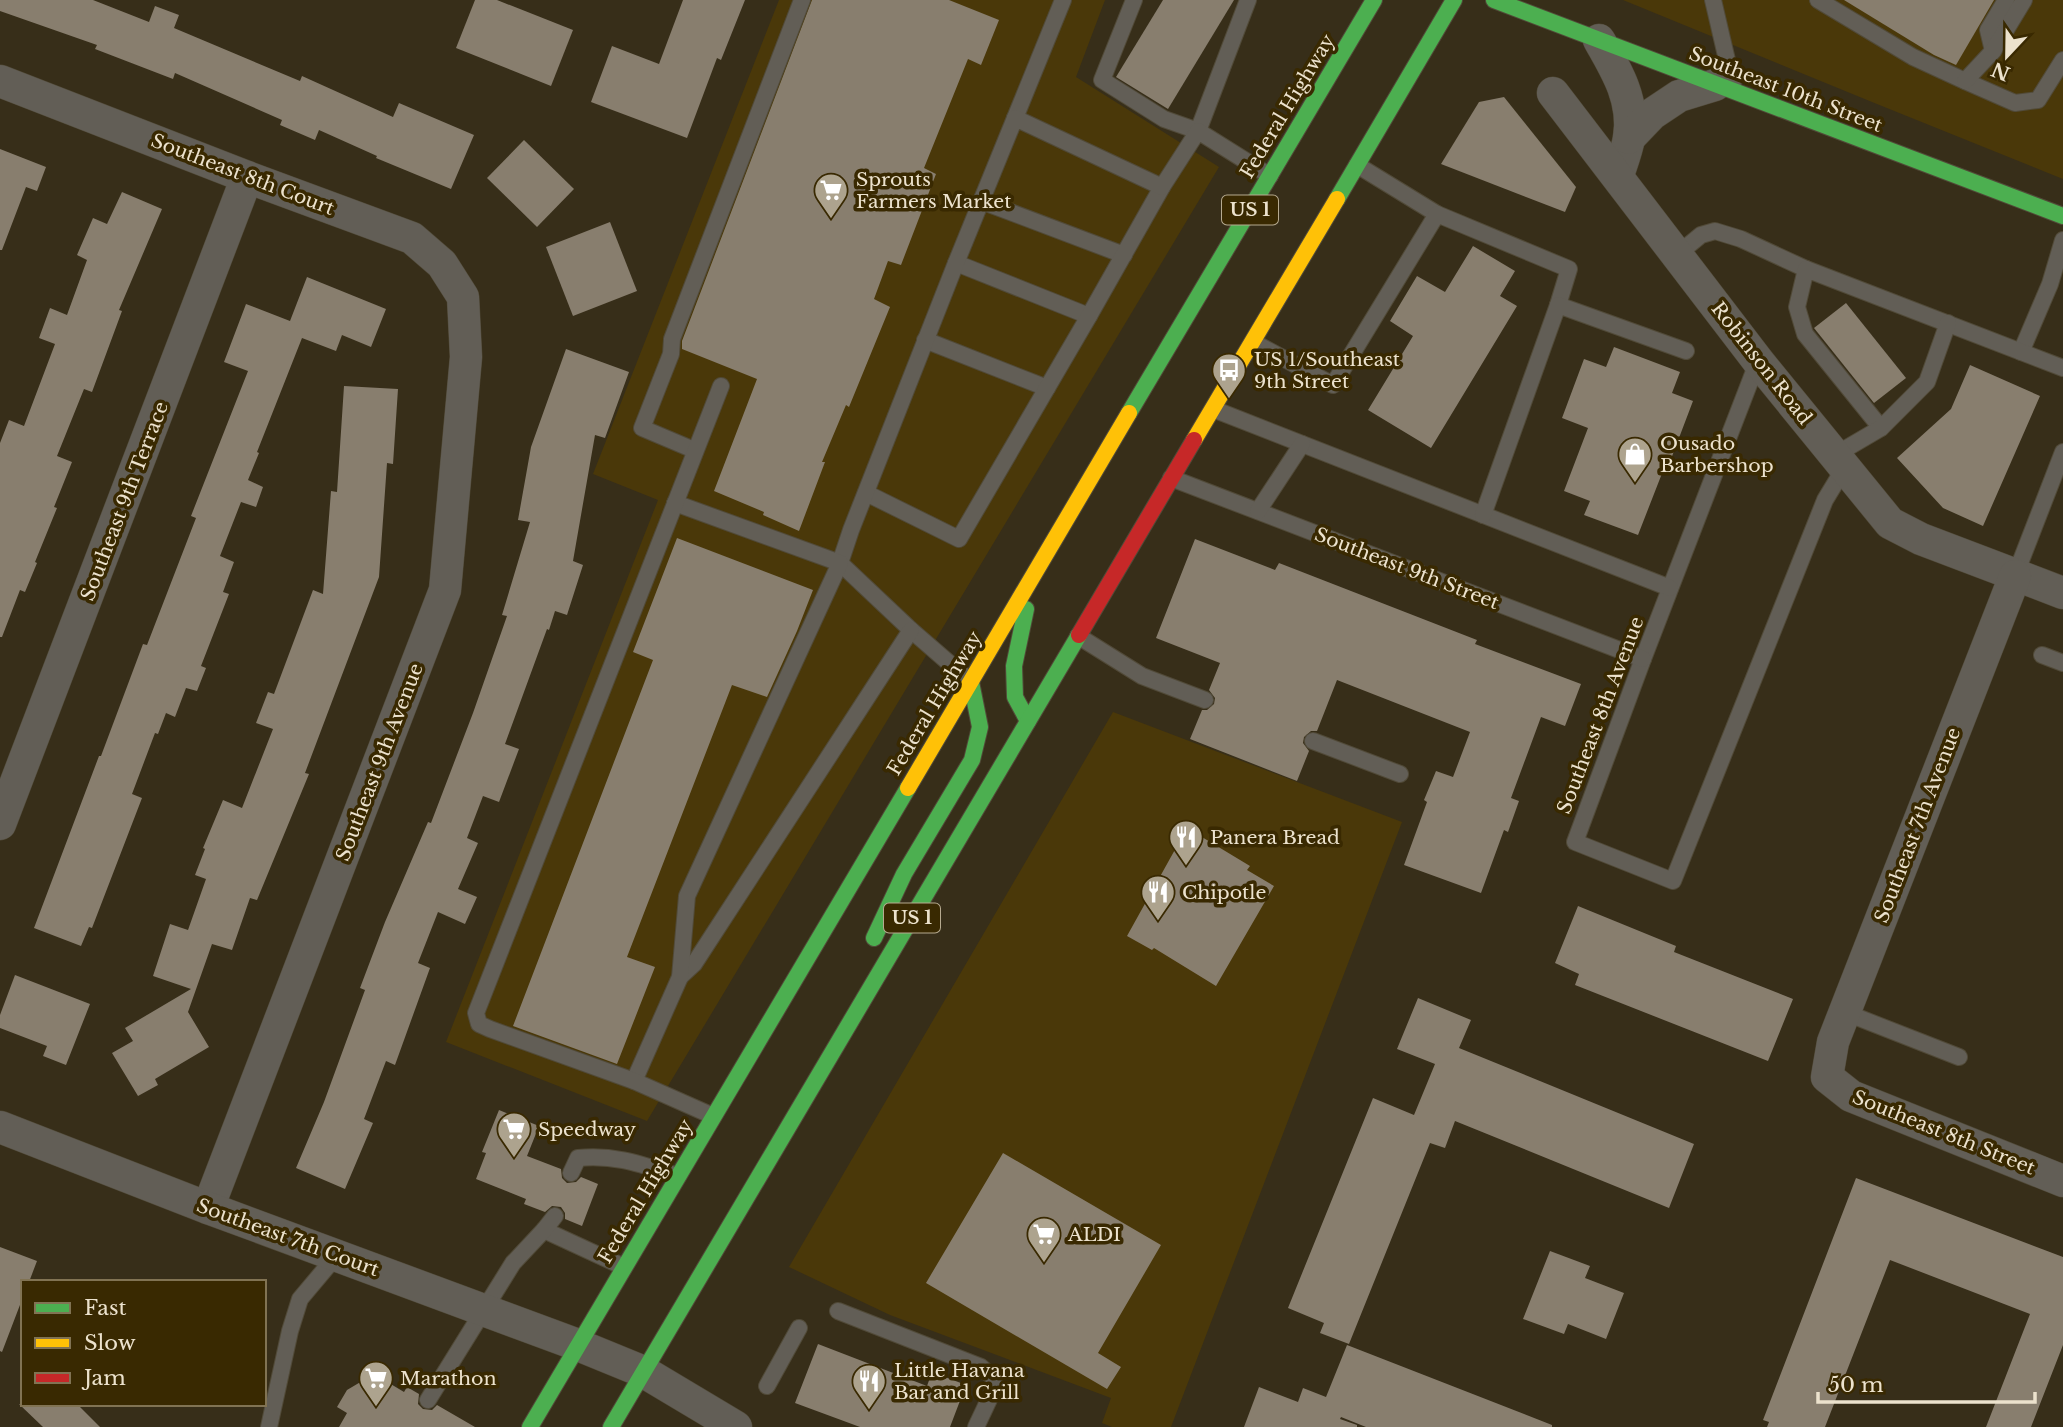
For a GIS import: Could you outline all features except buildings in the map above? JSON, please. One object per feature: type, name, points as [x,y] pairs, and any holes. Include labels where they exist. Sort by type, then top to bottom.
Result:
[{"type":"main road","name":"Federal Highway","points":[[530,1427],[1374,0]]},
{"type":"main road","name":"US 1","points":[[611,1427],[1454,0]]},
{"type":"main road","name":"Southeast 10th Street","points":[[1494,0],[2063,216]]},
{"type":"main road","points":[[1028,720],[1015,697],[1014,666],[1033,576]]},
{"type":"main road","points":[[872,984],[868,957],[904,874],[972,760],[980,727],[971,682]]},
{"type":"street","points":[[1599,40],[1620,77],[1630,108],[1629,138],[1618,175]]},
{"type":"street","name":"Southeast 8th Court","points":[[0,81],[412,238],[442,264],[463,297]]},
{"type":"street","points":[[1629,138],[1652,114],[1679,96],[1725,89]]},
{"type":"street","name":"Robinson Road","points":[[1553,93],[1758,360],[1890,523],[1921,539],[2015,576]]},
{"type":"street","name":"Southeast 9th Terrace","points":[[0,824],[247,177]]},
{"type":"street","name":"Southeast 9th Avenue","points":[[208,1208],[445,590],[466,357],[463,297]]},
{"type":"street","points":[[2015,576],[2063,593]]},
{"type":"street","name":"Southeast 7th Avenue","points":[[1827,1077],[1833,1042],[2015,576]]},
{"type":"street","name":"Southeast 8th Street","points":[[1827,1077],[1851,1096],[2063,1181]]},
{"type":"street","name":"Southeast 7th Court","points":[[0,1127],[208,1208],[578,1345],[644,1372],[736,1427]]},
{"type":"lane","points":[[694,450],[642,428],[671,354],[677,326],[802,0]]},
{"type":"lane","points":[[634,1081],[680,977],[687,896],[840,563],[925,340],[1063,0]]},
{"type":"lane","points":[[1134,0],[1102,80],[1164,119],[1198,131],[1270,176]]},
{"type":"lane","points":[[866,493],[959,539],[1162,187],[1198,131],[1248,0]]},
{"type":"lane","points":[[1713,0],[1725,89]]},
{"type":"lane","points":[[1818,0],[1913,57],[2015,103],[2038,100],[2063,60]]},
{"type":"lane","points":[[1993,51],[1988,30],[2006,0]]},
{"type":"lane","points":[[1965,81],[1993,51],[2024,0]]},
{"type":"lane","points":[[1015,118],[1162,187]]},
{"type":"lane","points":[[1357,165],[1437,214],[1569,269],[1483,515]]},
{"type":"lane","points":[[981,201],[1124,255]]},
{"type":"lane","points":[[1253,342],[1333,385],[1437,214]]},
{"type":"lane","points":[[1678,254],[1702,235],[1715,231],[2063,368]]},
{"type":"lane","points":[[2021,352],[2050,284],[2063,240]]},
{"type":"lane","points":[[956,263],[1089,316]]},
{"type":"lane","points":[[1806,269],[1797,307],[1805,334],[1881,428]]},
{"type":"lane","points":[[1558,305],[1686,351]]},
{"type":"lane","points":[[1840,461],[1881,428],[1927,382],[1948,323]]},
{"type":"lane","points":[[925,340],[1047,388]]},
{"type":"lane","name":"Southeast 8th Avenue","points":[[1758,360],[1575,842],[1673,881],[1840,461]]},
{"type":"lane","points":[[714,1116],[634,1081],[490,1029],[479,1024],[476,1013],[694,450],[721,387]]},
{"type":"lane","points":[[1213,409],[1670,588]]},
{"type":"lane","points":[[1258,511],[1302,444]]},
{"type":"lane","points":[[2015,576],[2063,453]]},
{"type":"lane","name":"Southeast 9th Street","points":[[1171,478],[1643,659]]},
{"type":"lane","points":[[675,503],[840,563],[971,682]]},
{"type":"lane","points":[[680,977],[694,964],[911,630]]},
{"type":"lane","points":[[1078,636],[1142,676],[1205,700]]},
{"type":"lane","points":[[2042,655],[2063,663]]},
{"type":"lane","points":[[1313,741],[1401,774]]},
{"type":"lane","points":[[1844,1013],[1959,1056]]},
{"type":"lane","points":[[571,1173],[578,1158],[599,1156],[631,1161],[678,1176]]},
{"type":"lane","points":[[428,1400],[513,1262],[555,1216]]},
{"type":"lane","points":[[544,1230],[624,1267]]},
{"type":"lane","points":[[269,1427],[290,1331],[300,1299],[337,1255]]},
{"type":"lane","points":[[838,1311],[981,1367],[994,1377],[993,1391],[981,1426]]},
{"type":"lane","points":[[767,1386],[799,1328]]},
{"type":"shaded area","points":[[779,0],[1105,0],[1076,77],[1219,167],[647,1121],[446,1042],[658,500],[593,474]]},
{"type":"shaded area","points":[[1623,0],[2063,0],[2063,179],[1872,102]]},
{"type":"shaded area","points":[[1113,712],[1402,822],[1171,1427],[1112,1427],[1102,1423],[1111,1398],[890,1315],[789,1267]]},
{"type":"traffic: fast","points":[[1129,413],[1374,0]]},
{"type":"traffic: fast","points":[[1337,199],[1454,0]]},
{"type":"traffic: fast","points":[[1494,0],[2063,216]]},
{"type":"traffic: fast","points":[[1026,609],[1014,666],[1015,697],[1028,721]]},
{"type":"traffic: fast","points":[[611,1427],[1079,635]]},
{"type":"traffic: fast","points":[[874,938],[904,874],[972,760],[980,727],[971,682]]},
{"type":"traffic: fast","points":[[530,1427],[908,788]]},
{"type":"traffic: slow","points":[[1194,440],[1337,199]]},
{"type":"traffic: slow","points":[[908,788],[1129,413]]},
{"type":"traffic: jam","points":[[1079,635],[1194,440]]},
{"type":"place","name":"Sprouts Farmers Market","points":[[831,220]]},
{"type":"place","name":"US 1/Southeast 9th Street","points":[[1229,400]]},
{"type":"place","name":"Ousado Barbershop","points":[[1635,484]]},
{"type":"place","name":"Panera Bread","points":[[1186,867]]},
{"type":"place","name":"Chipotle","points":[[1158,922]]},
{"type":"place","name":"Speedway","points":[[514,1159]]},
{"type":"place","name":"ALDI","points":[[1044,1264]]},
{"type":"place","name":"Marathon","points":[[376,1408]]},
{"type":"place","name":"Little Havana Bar and Grill","points":[[869,1411]]}]
